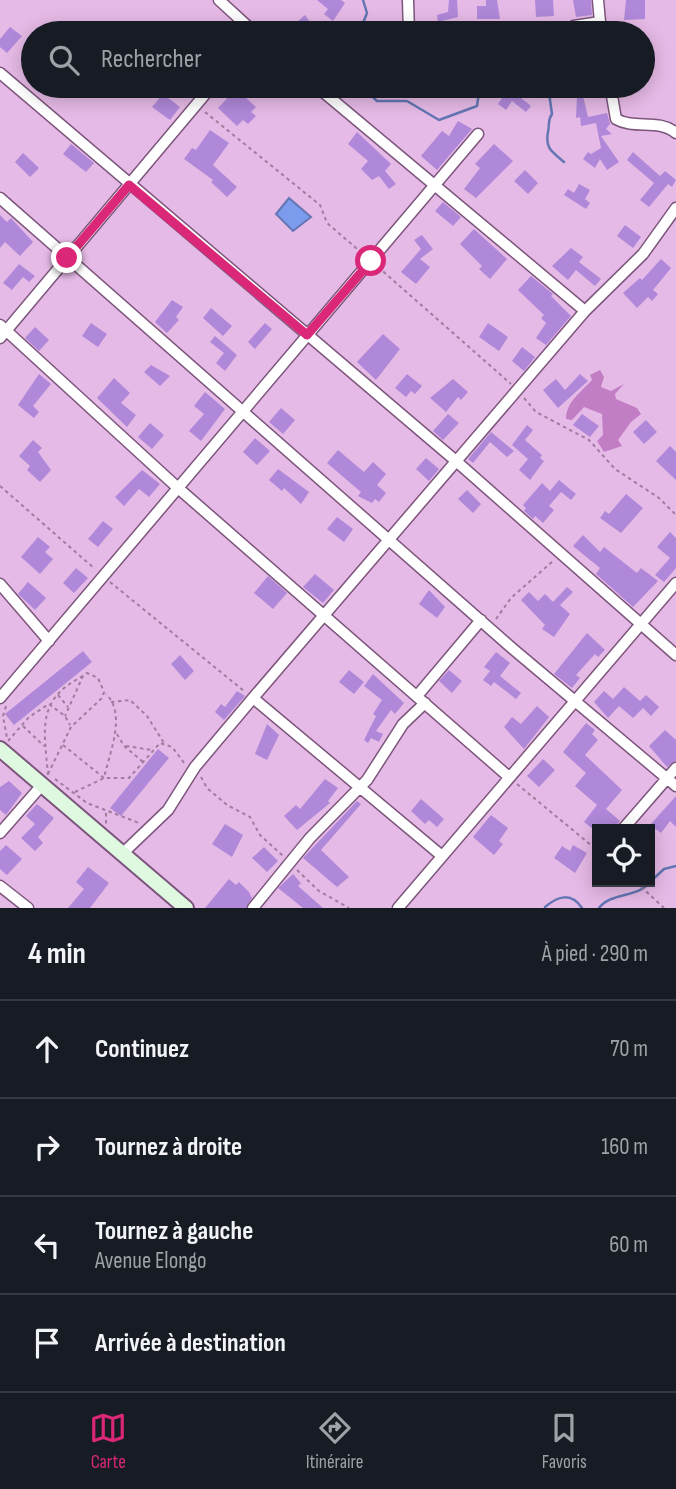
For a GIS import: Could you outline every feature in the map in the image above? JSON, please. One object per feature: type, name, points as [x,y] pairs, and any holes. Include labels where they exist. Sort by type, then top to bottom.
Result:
[{"type":"street","points":[[219,0],[242,21]]},
{"type":"street","points":[[408,0],[409,21]]},
{"type":"street","points":[[598,0],[600,21]]},
{"type":"street","points":[[0,73],[21,91]]},
{"type":"street","points":[[29,98],[456,461],[676,655]]},
{"type":"street","points":[[202,98],[2,331],[509,777]]},
{"type":"street","points":[[330,98],[433,187],[585,311]]},
{"type":"street","points":[[612,98],[616,119],[628,125],[663,125],[676,133]]},
{"type":"street","points":[[3,702],[48,641],[478,134]]},
{"type":"street","points":[[0,198],[484,624],[676,786]]},
{"type":"street","points":[[122,853],[157,822],[195,767],[253,698],[585,311],[643,254],[676,208]]},
{"type":"street","points":[[398,908],[676,583]]},
{"type":"street","points":[[0,584],[48,641]]},
{"type":"street","points":[[253,908],[310,838],[360,788],[421,700],[484,624]]},
{"type":"street","points":[[253,698],[442,856]]},
{"type":"street","points":[[5,748],[45,780],[122,853],[186,908]]},
{"type":"street","points":[[627,824],[676,768]]},
{"type":"street","points":[[0,833],[45,780]]},
{"type":"street","points":[[0,886],[26,908]]},
{"type":"path","points":[[190,98],[320,205],[327,223],[517,390],[536,412],[589,440],[615,469],[659,498],[676,515]]},
{"type":"path","points":[[0,486],[103,576],[253,698]]},
{"type":"path","points":[[484,624],[562,554]]},
{"type":"path","points":[[5,748],[23,725],[49,704],[67,684],[87,673],[98,678],[111,702],[116,732],[124,746],[140,762],[144,762]]},
{"type":"path","points":[[65,716],[83,676]]},
{"type":"path","points":[[45,780],[71,727],[102,698],[104,692]]},
{"type":"path","points":[[58,695],[69,708]]},
{"type":"path","points":[[111,702],[130,701],[147,716],[165,744]]},
{"type":"path","points":[[3,702],[5,748]]},
{"type":"path","points":[[49,704],[65,716],[71,727]]},
{"type":"path","points":[[45,780],[44,720],[49,704]]},
{"type":"path","points":[[23,725],[46,747]]},
{"type":"path","points":[[104,778],[116,732]]},
{"type":"path","points":[[75,792],[104,778],[129,778],[160,743],[165,744],[172,747],[187,767],[195,767],[207,788],[227,805],[250,817],[260,835],[319,891],[349,908]]},
{"type":"path","points":[[62,745],[104,778]]},
{"type":"path","points":[[124,746],[153,750]]},
{"type":"path","points":[[39,769],[45,780],[75,792],[87,803],[114,816],[137,823],[157,822]]},
{"type":"path","points":[[509,777],[592,846]]},
{"type":"path","points":[[641,887],[664,908]]},
{"type":"shaded area","points":[[600,370],[604,377],[601,387],[611,391],[624,384],[615,394],[616,399],[637,408],[641,414],[631,422],[618,440],[622,446],[604,452],[597,441],[603,435],[602,414],[584,407],[572,420],[566,419],[571,402],[592,380],[590,375]]},
{"type":"water","points":[[289,198],[311,217],[293,231],[276,214]]},
{"type":"building","points":[[317,0],[341,0],[345,3],[333,21],[324,14],[328,9]]},
{"type":"building","points":[[449,0],[457,0],[458,17],[438,21],[437,15],[448,12]]},
{"type":"building","points":[[486,0],[497,0],[500,19],[477,19],[477,6],[486,6]]},
{"type":"building","points":[[535,0],[553,0],[554,16],[536,17]]},
{"type":"building","points":[[573,0],[591,0],[592,15],[576,17]]},
{"type":"building","points":[[626,0],[645,0],[645,19],[624,20]]},
{"type":"building","points":[[305,15],[309,21],[298,21]]},
{"type":"building","points":[[10,27],[21,35],[7,53],[0,47],[0,39]]},
{"type":"building","points":[[160,98],[168,98],[180,107],[170,120],[152,107]]},
{"type":"building","points":[[227,98],[246,98],[256,107],[251,112],[256,116],[248,124],[243,120],[237,126],[218,108]]},
{"type":"building","points":[[502,98],[521,98],[531,106],[526,112],[512,101],[506,110],[498,104]]},
{"type":"building","points":[[577,98],[583,98],[588,117],[607,113],[610,124],[606,129],[612,134],[601,136],[619,162],[607,170],[600,159],[595,168],[583,159],[588,152],[591,154],[601,148],[596,123],[581,126],[580,117],[576,118]]},
{"type":"building","points":[[458,121],[472,129],[437,170],[421,156],[442,131],[449,136]]},
{"type":"building","points":[[210,130],[229,143],[213,165],[237,187],[227,197],[211,182],[213,180],[184,159],[192,148],[196,150]]},
{"type":"building","points":[[357,132],[391,164],[385,171],[396,184],[389,189],[379,176],[372,180],[361,169],[368,161],[348,144]]},
{"type":"building","points":[[71,144],[94,163],[86,172],[63,154]]},
{"type":"building","points":[[494,144],[513,161],[476,198],[464,189],[480,168],[475,164]]},
{"type":"building","points":[[633,152],[660,176],[665,171],[676,180],[672,187],[668,184],[649,207],[640,200],[654,183],[627,160]]},
{"type":"building","points":[[23,153],[39,168],[30,177],[15,162]]},
{"type":"building","points":[[525,170],[538,183],[528,194],[514,181]]},
{"type":"building","points":[[579,184],[590,190],[585,199],[590,203],[586,209],[564,195],[568,189],[574,193]]},
{"type":"building","points":[[443,202],[461,217],[453,226],[435,211]]},
{"type":"building","points":[[0,215],[7,222],[11,218],[33,242],[20,256],[5,242],[0,248]]},
{"type":"building","points":[[625,225],[641,237],[633,248],[617,236]]},
{"type":"building","points":[[474,229],[507,259],[490,279],[479,269],[482,266],[460,244]]},
{"type":"building","points":[[422,235],[433,249],[420,259],[430,267],[416,284],[401,272],[421,249],[414,240]]},
{"type":"building","points":[[571,248],[583,257],[579,262],[601,279],[595,286],[576,270],[568,280],[552,266]]},
{"type":"building","points":[[661,259],[671,268],[653,290],[658,294],[652,301],[648,297],[637,308],[623,293],[640,278],[642,280]]},
{"type":"building","points":[[19,264],[35,276],[29,282],[23,277],[12,290],[3,283]]},
{"type":"building","points":[[531,276],[553,294],[551,296],[571,316],[546,345],[536,338],[546,323],[541,318],[544,315],[518,290]]},
{"type":"building","points":[[172,300],[183,307],[176,317],[179,320],[167,333],[155,322]]},
{"type":"building","points":[[211,308],[232,326],[223,336],[203,318]]},
{"type":"building","points":[[91,323],[107,334],[98,347],[82,336]]},
{"type":"building","points":[[265,323],[272,329],[255,349],[248,342]]},
{"type":"building","points":[[488,323],[508,337],[499,351],[479,337]]},
{"type":"building","points":[[35,327],[49,340],[39,351],[25,338]]},
{"type":"building","points":[[383,334],[400,349],[376,380],[357,362]]},
{"type":"building","points":[[215,336],[237,355],[225,371],[216,363],[224,353],[210,342]]},
{"type":"building","points":[[522,347],[535,357],[524,371],[512,361]]},
{"type":"building","points":[[151,365],[170,376],[160,386],[144,372]]},
{"type":"building","points":[[39,374],[51,384],[33,406],[39,412],[34,418],[18,405]]},
{"type":"building","points":[[407,374],[422,386],[415,394],[411,391],[406,397],[395,388]]},
{"type":"building","points":[[580,374],[588,381],[558,408],[543,390],[556,379],[565,390]]},
{"type":"building","points":[[114,378],[130,393],[121,403],[136,415],[127,427],[97,398]]},
{"type":"building","points":[[453,379],[468,392],[461,400],[458,397],[446,412],[430,398]]},
{"type":"building","points":[[205,392],[225,409],[201,441],[189,431],[204,414],[194,406]]},
{"type":"building","points":[[281,408],[295,420],[283,434],[269,422]]},
{"type":"building","points":[[448,414],[459,423],[443,440],[433,431]]},
{"type":"building","points":[[582,414],[599,426],[590,437],[573,425]]},
{"type":"building","points":[[646,420],[657,432],[644,444],[633,432]]},
{"type":"building","points":[[150,423],[164,435],[152,449],[138,437]]},
{"type":"building","points":[[527,425],[533,430],[525,440],[542,455],[540,458],[544,461],[530,480],[519,470],[528,459],[512,445]]},
{"type":"building","points":[[491,432],[514,451],[507,457],[490,442],[473,463],[468,459]]},
{"type":"building","points":[[255,438],[270,451],[257,465],[243,452]]},
{"type":"building","points":[[33,440],[42,448],[38,452],[51,470],[40,482],[27,470],[30,466],[19,456]]},
{"type":"building","points":[[670,446],[676,452],[676,480],[656,461]]},
{"type":"building","points":[[338,450],[364,472],[373,462],[386,474],[377,485],[386,493],[379,502],[375,499],[372,503],[358,496],[361,492],[327,463]]},
{"type":"building","points":[[426,458],[439,469],[429,481],[416,469]]},
{"type":"building","points":[[278,469],[309,492],[301,504],[284,488],[282,491],[269,480]]},
{"type":"building","points":[[142,470],[160,484],[149,497],[139,489],[124,506],[115,497]]},
{"type":"building","points":[[559,480],[576,494],[571,500],[561,492],[549,506],[554,510],[543,523],[535,516],[533,519],[524,511],[526,508],[523,505],[542,483],[550,491]]},
{"type":"building","points":[[467,490],[481,504],[473,513],[458,499]]},
{"type":"building","points":[[626,494],[643,508],[621,533],[600,518],[605,511],[609,514]]},
{"type":"building","points":[[337,517],[353,529],[344,542],[327,529]]},
{"type":"building","points":[[103,521],[113,529],[98,547],[88,539]]},
{"type":"building","points":[[670,532],[676,538],[676,568],[664,582],[655,575],[670,558],[657,547]]},
{"type":"building","points":[[583,535],[600,552],[604,547],[637,573],[641,568],[658,581],[633,607],[596,574],[600,568],[573,546]]},
{"type":"building","points":[[38,537],[50,547],[45,552],[53,559],[40,574],[21,557]]},
{"type":"building","points":[[76,568],[88,578],[74,593],[63,583]]},
{"type":"building","points":[[315,574],[334,590],[323,603],[303,587]]},
{"type":"building","points":[[268,576],[287,593],[273,609],[254,593]]},
{"type":"building","points":[[28,582],[46,598],[35,610],[18,594]]},
{"type":"building","points":[[567,587],[573,592],[560,605],[570,614],[554,637],[542,629],[545,625],[521,600],[529,592],[538,601],[545,594],[553,602]]},
{"type":"building","points":[[429,590],[445,607],[437,618],[419,604]]},
{"type":"building","points":[[587,633],[605,650],[598,657],[595,654],[576,675],[580,678],[572,688],[554,674]]},
{"type":"building","points":[[83,651],[92,662],[14,725],[5,714]]},
{"type":"building","points":[[496,652],[510,663],[500,676],[521,693],[516,699],[494,682],[491,686],[483,680],[490,671],[484,667]]},
{"type":"building","points":[[180,655],[194,671],[185,680],[171,664]]},
{"type":"building","points":[[349,670],[364,682],[354,694],[339,682]]},
{"type":"building","points":[[449,670],[462,681],[452,693],[439,681]]},
{"type":"building","points":[[373,674],[404,703],[395,714],[391,710],[376,731],[383,734],[379,742],[371,738],[368,743],[364,740],[376,716],[373,714],[382,700],[364,686]]},
{"type":"building","points":[[624,687],[640,701],[646,695],[659,707],[651,716],[643,708],[633,718],[619,706],[608,718],[594,702],[604,691],[613,699]]},
{"type":"building","points":[[237,691],[245,696],[224,720],[215,712],[221,704],[225,707]]},
{"type":"building","points":[[537,706],[549,717],[524,749],[504,727],[512,717],[521,724]]},
{"type":"building","points":[[586,723],[595,730],[592,734],[598,740],[585,755],[622,790],[606,809],[620,821],[618,824],[592,824],[592,828],[584,822],[597,805],[575,786],[586,773],[563,752]]},
{"type":"building","points":[[267,724],[279,735],[267,760],[255,754]]},
{"type":"building","points":[[665,730],[676,740],[676,761],[667,767],[649,746]]},
{"type":"building","points":[[158,749],[169,758],[121,816],[110,808]]},
{"type":"building","points":[[543,759],[555,770],[539,787],[527,776]]},
{"type":"building","points":[[325,779],[338,788],[328,801],[330,803],[297,830],[284,816],[296,805],[300,809]]},
{"type":"building","points":[[9,781],[22,793],[6,815],[0,810],[0,787]]},
{"type":"building","points":[[676,796],[676,827],[670,821],[661,833],[655,829],[655,824],[651,824]]},
{"type":"building","points":[[421,799],[444,819],[437,827],[429,820],[425,824],[411,811]]},
{"type":"building","points":[[357,801],[361,804],[321,850],[349,877],[337,887],[303,858]]},
{"type":"building","points":[[37,804],[54,818],[38,837],[43,843],[35,851],[21,838],[35,824],[26,816]]},
{"type":"building","points":[[491,815],[508,828],[499,841],[503,844],[494,855],[473,837]]},
{"type":"building","points":[[225,824],[243,835],[232,857],[212,844]]},
{"type":"building","points":[[6,845],[22,859],[7,875],[0,869],[0,851]]},
{"type":"building","points":[[573,845],[587,853],[575,873],[554,858],[562,846],[570,851]]},
{"type":"building","points":[[264,847],[278,861],[267,872],[252,858]]},
{"type":"building","points":[[88,867],[109,883],[90,908],[68,908],[84,889],[76,882]]},
{"type":"building","points":[[293,874],[301,883],[298,886],[323,908],[303,908],[278,888]]},
{"type":"building","points":[[229,879],[236,885],[239,882],[249,892],[252,898],[246,908],[205,908]]},
{"type":"waterway","points":[[363,0],[367,13],[364,21]]},
{"type":"waterway","points":[[374,98],[377,101],[407,101],[439,120],[477,106],[478,98]]},
{"type":"waterway","points":[[550,98],[552,114],[547,142],[552,152],[564,162]]},
{"type":"waterway","points":[[655,877],[664,869],[676,866]]},
{"type":"waterway","points":[[599,908],[610,899],[645,887]]},
{"type":"waterway","points":[[545,907],[564,897],[578,903],[582,908]]},
{"type":"route","points":[[67,258],[129,185],[243,278],[307,335],[371,261]]}]
